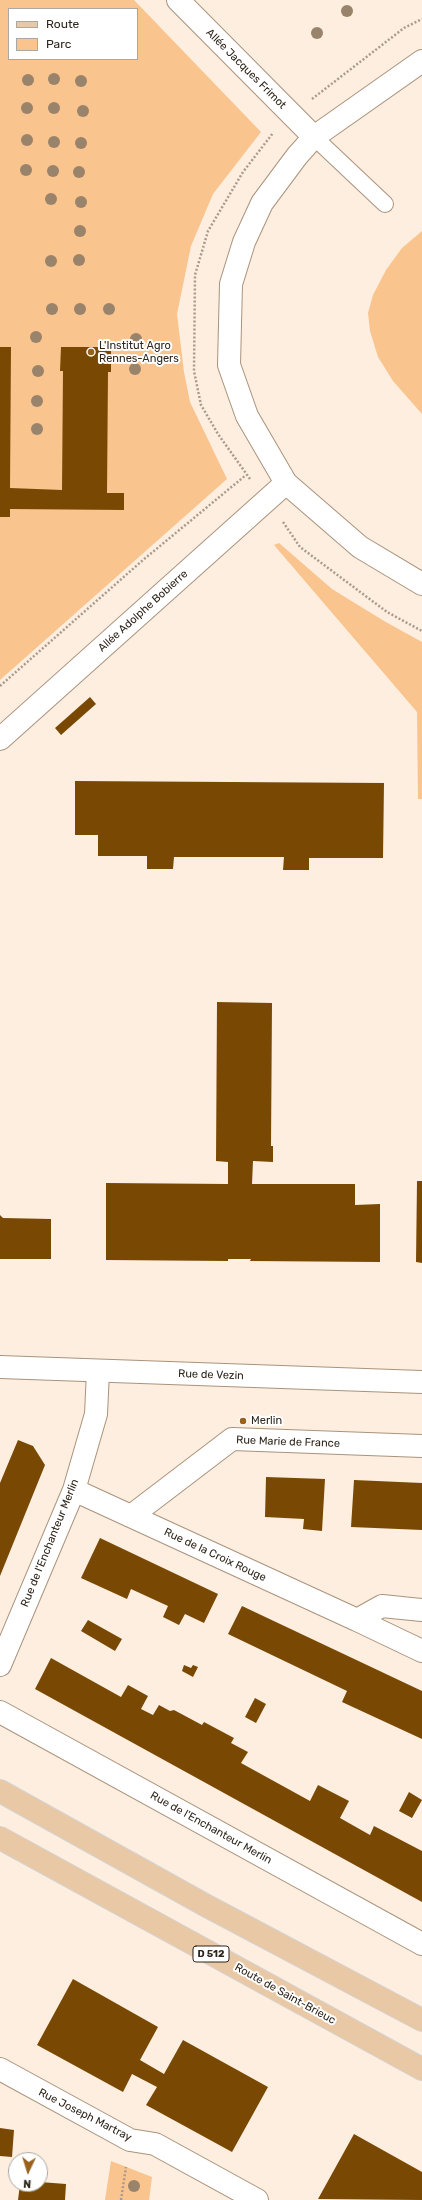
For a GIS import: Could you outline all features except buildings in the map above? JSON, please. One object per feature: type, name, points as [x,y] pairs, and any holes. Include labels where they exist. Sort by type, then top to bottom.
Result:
[{"type":"main road","points":[[0,1791],[205,1905],[422,2020]]},
{"type":"main road","name":"Route de Saint-Brieuc","points":[[0,1838],[422,2069]]},
{"type":"street","name":"Allée Jacques Frimot","points":[[178,0],[314,137]]},
{"type":"street","points":[[422,61],[314,137],[297,156],[262,203],[244,242],[231,284],[228,365],[248,416],[286,483],[360,547],[422,584]]},
{"type":"street","name":"Allée Adolphe Bobierre","points":[[0,739],[286,483]]},
{"type":"street","name":"Rue de Vezin","points":[[0,1367],[422,1382]]},
{"type":"street","name":"Rue de l'Enchanteur Merlin","points":[[0,1665],[74,1490],[96,1414],[98,1371]]},
{"type":"street","name":"Rue Marie de France","points":[[131,1516],[232,1439],[422,1446]]},
{"type":"street","name":"Rue de la Croix Rouge","points":[[74,1490],[422,1651]]},
{"type":"street","points":[[357,1620],[382,1606],[422,1610]]},
{"type":"street","name":"Rue de l'Enchanteur Merlin","points":[[0,1712],[422,1944]]},
{"type":"street","name":"Rue Joseph Martray","points":[[0,2069],[130,2140],[155,2144],[257,2200]]},
{"type":"lane","points":[[314,137],[386,204]]},
{"type":"path","points":[[0,686],[143,560],[246,474]]},
{"type":"path","points":[[268,500],[300,546],[387,612],[422,631]]},
{"type":"path","points":[[121,2200],[130,2140]]},
{"type":"green space","name":"L'Institut Agro Rennes-Angers","points":[[0,0],[134,0],[261,132],[213,194],[191,246],[177,314],[184,372],[190,402],[227,479],[0,680]]},
{"type":"green space","points":[[422,231],[422,414],[393,381],[378,357],[370,331],[368,313],[373,295],[386,270],[402,248]]},
{"type":"green space","points":[[279,543],[332,589],[422,642],[422,799],[418,799],[417,712],[274,545]]},
{"type":"green space","points":[[111,2161],[152,2177],[149,2200],[105,2200]]},
{"type":"place","name":"L'Institut Agro Rennes-Angers","points":[[91,352]]},
{"type":"place","name":"Merlin","points":[[243,1421]]}]
